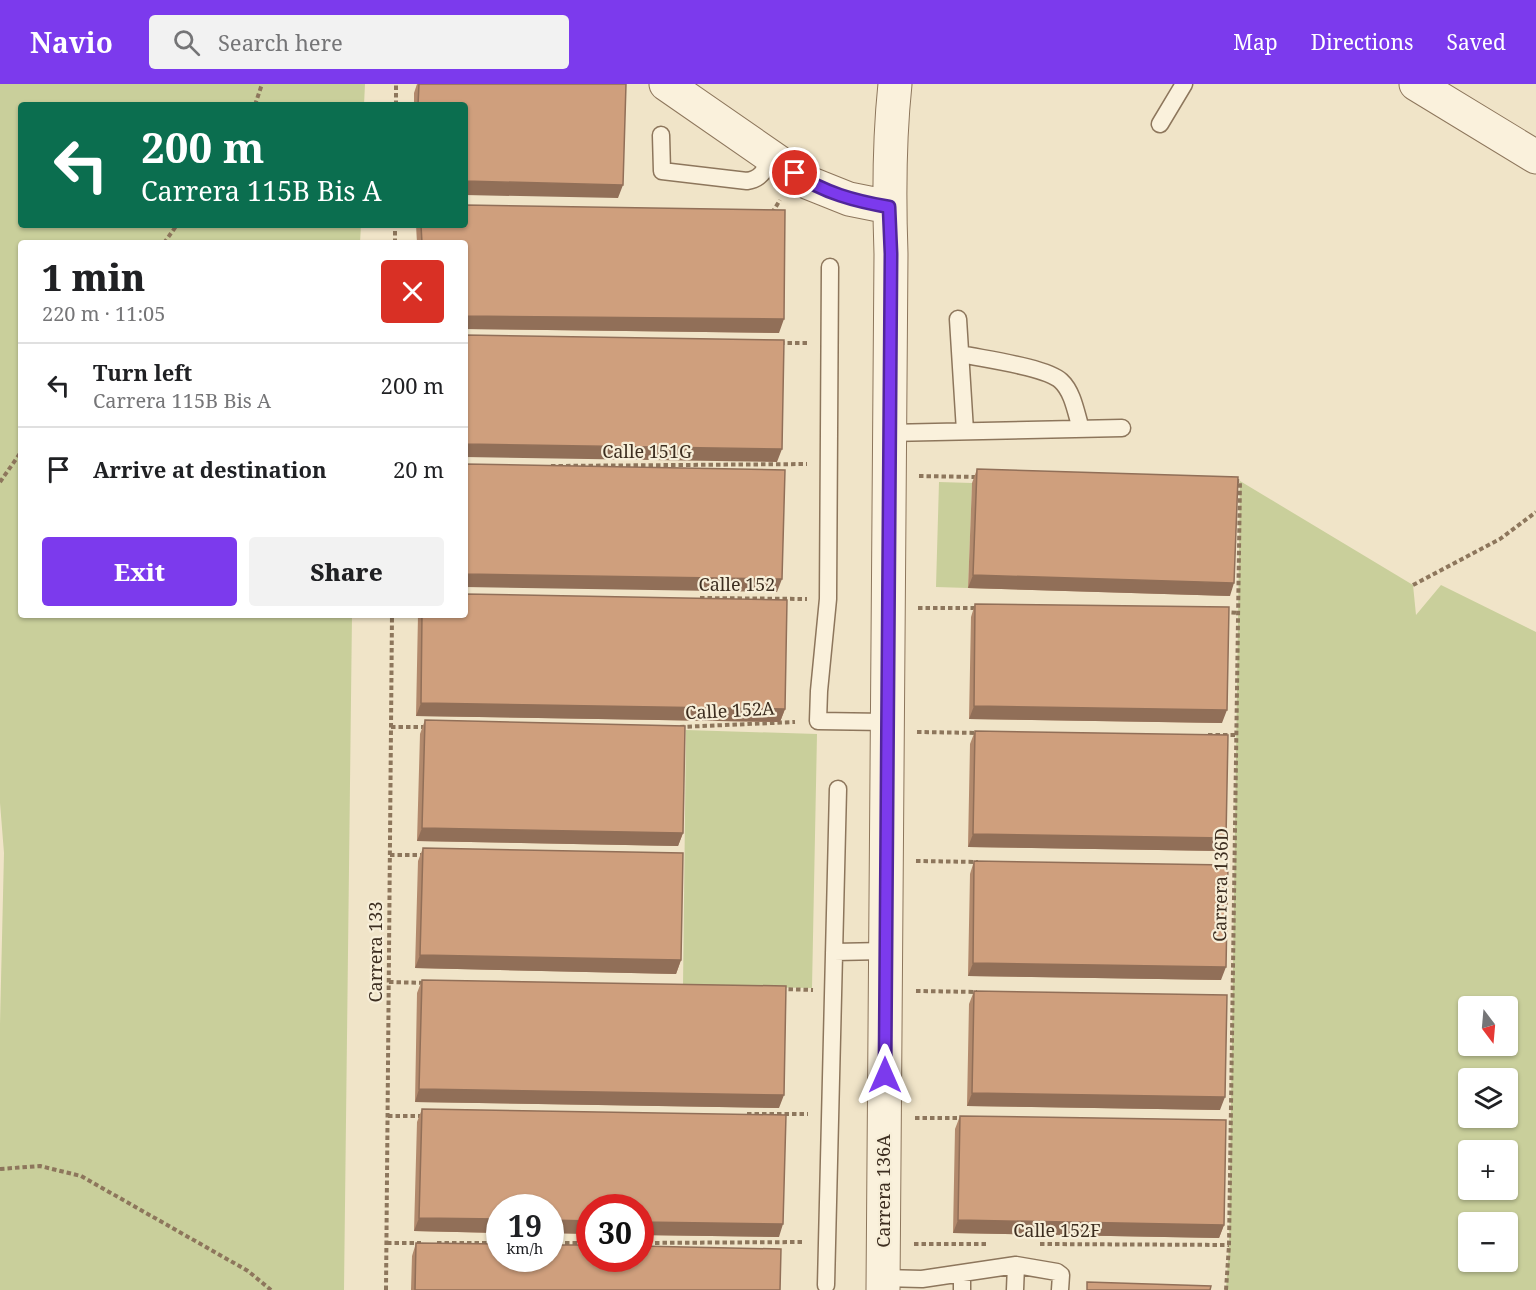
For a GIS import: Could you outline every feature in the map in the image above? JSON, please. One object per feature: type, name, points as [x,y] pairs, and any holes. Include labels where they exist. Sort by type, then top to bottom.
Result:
[{"type":"street","points":[[666,84],[809,183],[849,199],[889,207]]},
{"type":"street","name":"Carrera 136A","points":[[883,1284],[891,254],[889,207],[891,128],[895,84]]},
{"type":"street","points":[[1416,84],[1536,157]]},
{"type":"lane","points":[[1160,124],[1184,84]]},
{"type":"lane","points":[[661,135],[662,171],[747,181],[756,180],[783,165]]},
{"type":"lane","points":[[830,267],[828,599],[818,721],[887,727]]},
{"type":"lane","points":[[958,319],[965,431]]},
{"type":"lane","points":[[961,354],[1045,372],[1060,381],[1070,393],[1081,429]]},
{"type":"lane","points":[[888,433],[1122,428]]},
{"type":"lane","points":[[826,1285],[838,789]]},
{"type":"lane","points":[[834,952],[885,951]]},
{"type":"lane","points":[[883,1284],[922,1279],[962,1282],[1016,1265],[1057,1272],[1061,1275],[1060,1290]]},
{"type":"lane","points":[[1015,1290],[1016,1265]]},
{"type":"path","points":[[256,102],[262,84]]},
{"type":"path","points":[[396,84],[396,102]]},
{"type":"path","points":[[761,213],[773,213],[783,165]]},
{"type":"path","points":[[771,343],[830,344]]},
{"type":"path","points":[[0,482],[18,456]]},
{"type":"path","name":"Calle 151G","points":[[547,466],[829,464]]},
{"type":"path","points":[[888,475],[982,477]]},
{"type":"path","name":"Carrera 136D","points":[[1226,1290],[1229,1245],[1240,481],[1228,481]]},
{"type":"path","points":[[1413,585],[1500,539],[1536,512]]},
{"type":"path","name":"Calle 152","points":[[699,598],[828,599]]},
{"type":"path","points":[[887,607],[981,609]]},
{"type":"path","points":[[1214,612],[1238,613]]},
{"type":"path","name":"Carrera 133","points":[[386,1290],[392,618]]},
{"type":"path","name":"Calle 152A","points":[[675,727],[818,721]]},
{"type":"path","points":[[391,727],[427,727]]},
{"type":"path","points":[[887,727],[980,733]]},
{"type":"path","points":[[1201,735],[1236,735]]},
{"type":"path","points":[[390,855],[425,855]]},
{"type":"path","points":[[886,861],[979,862]]},
{"type":"path","points":[[1223,867],[1234,867]]},
{"type":"path","points":[[389,982],[436,983]]},
{"type":"path","points":[[776,989],[834,990]]},
{"type":"path","points":[[885,991],[981,992]]},
{"type":"path","points":[[746,1114],[830,1114]]},
{"type":"path","points":[[388,1116],[436,1116]]},
{"type":"path","points":[[884,1117],[968,1118]]},
{"type":"path","points":[[1219,1121],[1231,1121]]},
{"type":"path","points":[[0,1169],[40,1166],[81,1176],[248,1271],[271,1290]]},
{"type":"path","points":[[654,1243],[827,1242]]},
{"type":"path","points":[[387,1243],[486,1243]]},
{"type":"path","name":"Calle 152F","points":[[884,1244],[991,1244]]},
{"type":"path","name":"Calle 152F","points":[[1039,1244],[1229,1245]]},
{"type":"green space","points":[[0,84],[365,84],[364,102],[18,102],[18,228],[361,228],[360,240],[18,240],[18,618],[352,618],[344,1290],[0,1290],[0,1024],[4,853],[0,803]]},
{"type":"green space","points":[[1240,481],[1413,585],[1416,615],[1441,585],[1536,632],[1536,1290],[1226,1290],[1229,1245]]},
{"type":"green space","points":[[939,482],[972,483],[968,588],[936,587]]},
{"type":"green space","points":[[686,730],[817,734],[812,988],[683,986]]},
{"type":"building","points":[[419,84],[626,84],[623,185],[468,181],[468,102],[418,102]]},
{"type":"building","points":[[468,205],[785,210],[784,319],[468,316],[468,240],[422,240],[421,228],[468,228]]},
{"type":"building","points":[[468,335],[784,340],[782,449],[468,444]]},
{"type":"building","points":[[468,464],[785,470],[782,579],[468,574]]},
{"type":"building","points":[[977,469],[1238,477],[1234,583],[973,575]]},
{"type":"building","points":[[468,594],[787,600],[785,709],[421,703],[422,618],[468,618]]},
{"type":"building","points":[[975,604],[1229,607],[1227,710],[974,706]]},
{"type":"building","points":[[425,720],[685,726],[683,833],[422,828]]},
{"type":"building","points":[[975,731],[1228,735],[1226,838],[973,834]]},
{"type":"building","points":[[423,848],[683,853],[681,960],[420,955]]},
{"type":"building","points":[[974,861],[1228,865],[1226,967],[973,963]]},
{"type":"building","points":[[422,980],[786,986],[784,1095],[419,1089]]},
{"type":"building","points":[[974,991],[1227,995],[1225,1097],[972,1093]]},
{"type":"building","points":[[422,1109],[786,1115],[783,1224],[654,1222],[654,1194],[576,1194],[576,1221],[564,1220],[564,1194],[486,1194],[486,1219],[419,1218]]},
{"type":"building","points":[[960,1116],[1226,1120],[1224,1225],[958,1220]]},
{"type":"building","points":[[416,1243],[486,1244],[486,1272],[564,1272],[564,1245],[576,1245],[576,1272],[654,1272],[654,1246],[781,1249],[780,1290],[415,1290]]},
{"type":"building","points":[[1087,1282],[1211,1286],[1210,1290],[1087,1290]]},
{"type":"route","points":[[795,173],[809,183],[849,199],[889,207],[891,254],[885,1075]]}]
